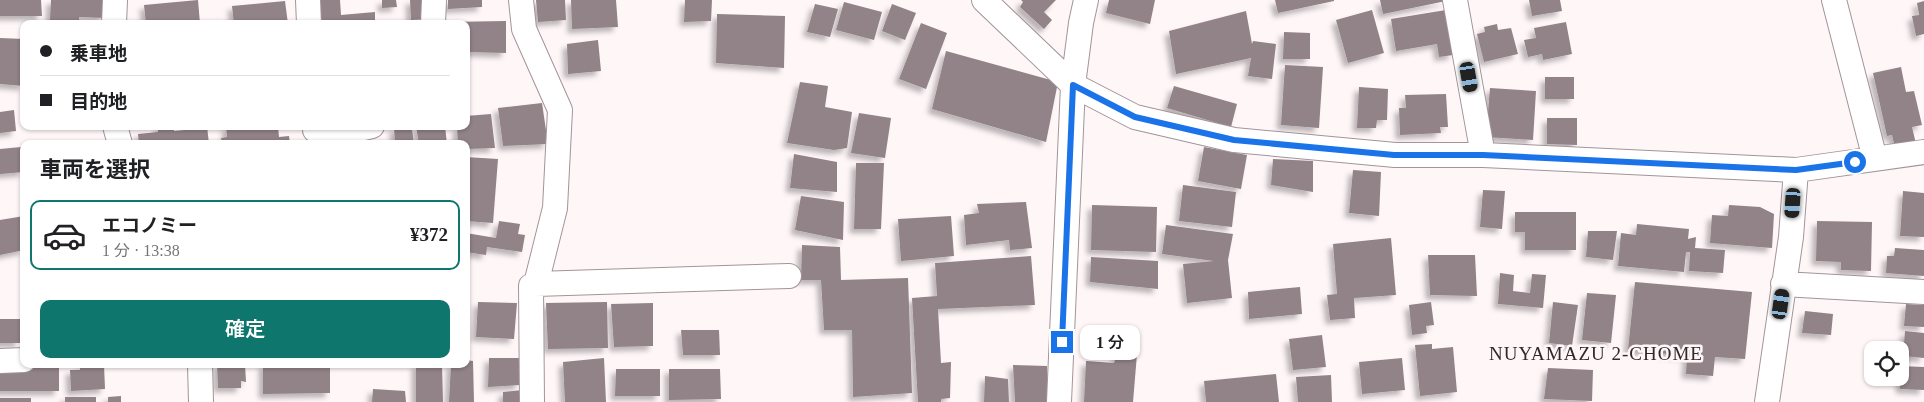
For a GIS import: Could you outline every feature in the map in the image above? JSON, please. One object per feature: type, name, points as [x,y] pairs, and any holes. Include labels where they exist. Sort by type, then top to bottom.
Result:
[{"type":"street","points":[[114,20],[115,0]]},
{"type":"street","points":[[308,0],[310,20]]},
{"type":"street","points":[[433,20],[434,0]]},
{"type":"street","points":[[521,0],[524,29],[560,110],[556,208],[536,284]]},
{"type":"street","points":[[984,0],[1073,85],[1135,117],[1234,140],[1394,155],[1483,155],[1796,170],[1924,152]]},
{"type":"street","points":[[1059,402],[1073,85],[1086,0]]},
{"type":"street","points":[[1455,0],[1483,155]]},
{"type":"street","points":[[1834,0],[1874,159]]},
{"type":"street","points":[[315,130],[355,130]]},
{"type":"street","points":[[1767,402],[1791,237],[1796,170]]},
{"type":"street","points":[[532,402],[531,286],[536,284],[789,276]]},
{"type":"street","points":[[1783,284],[1924,292]]},
{"type":"street","points":[[0,361],[20,360]]},
{"type":"street","points":[[200,368],[201,402]]},
{"type":"building","points":[[0,0],[41,0],[42,16],[0,16]]},
{"type":"building","points":[[51,0],[105,0],[105,18],[79,17],[79,20],[50,20]]},
{"type":"building","points":[[198,0],[200,20],[146,20],[144,5]]},
{"type":"building","points":[[317,0],[340,0],[341,15],[375,12],[375,20],[322,20],[322,18],[318,18]]},
{"type":"building","points":[[382,0],[396,0],[397,7],[382,8]]},
{"type":"building","points":[[410,0],[426,0],[427,19],[411,20]]},
{"type":"building","points":[[448,0],[482,0],[482,7],[448,9]]},
{"type":"building","points":[[536,0],[565,0],[566,20],[538,22]]},
{"type":"building","points":[[571,0],[616,0],[618,27],[572,29]]},
{"type":"building","points":[[685,0],[712,0],[711,21],[684,22]]},
{"type":"building","points":[[1021,0],[1056,0],[1044,12],[1052,20],[1044,29],[1020,7],[1023,2]]},
{"type":"building","points":[[1109,0],[1155,0],[1150,24],[1106,13]]},
{"type":"building","points":[[1275,0],[1334,0],[1334,1],[1278,13]]},
{"type":"building","points":[[1380,0],[1445,0],[1446,1],[1383,14]]},
{"type":"building","points":[[1529,0],[1560,0],[1562,11],[1532,16]]},
{"type":"building","points":[[285,1],[287,20],[234,20],[232,6]]},
{"type":"building","points":[[1924,1],[1924,34],[1916,36],[1912,16],[1919,15],[1917,3]]},
{"type":"building","points":[[844,2],[882,12],[874,40],[836,30]]},
{"type":"building","points":[[815,4],[838,9],[830,37],[807,32]]},
{"type":"building","points":[[892,4],[916,13],[905,40],[882,31]]},
{"type":"building","points":[[1372,10],[1384,53],[1348,63],[1336,20]]},
{"type":"building","points":[[1446,10],[1453,55],[1439,57],[1437,44],[1396,51],[1391,19]]},
{"type":"building","points":[[1246,11],[1252,44],[1253,41],[1276,44],[1272,79],[1248,76],[1251,58],[1176,74],[1169,31]]},
{"type":"building","points":[[717,14],[785,16],[784,68],[716,63]]},
{"type":"building","points":[[506,21],[506,53],[470,52],[470,22]]},
{"type":"building","points":[[1566,22],[1572,54],[1543,60],[1542,54],[1528,57],[1524,40],[1536,38],[1534,28]]},
{"type":"building","points":[[921,23],[947,33],[926,89],[899,79]]},
{"type":"building","points":[[1497,24],[1498,30],[1511,28],[1518,54],[1484,62],[1477,34],[1485,32],[1484,27]]},
{"type":"building","points":[[1284,32],[1310,33],[1310,59],[1283,59]]},
{"type":"building","points":[[0,38],[20,39],[20,86],[0,84]]},
{"type":"building","points":[[598,40],[601,71],[568,74],[567,44]]},
{"type":"building","points":[[946,51],[1058,82],[1046,142],[932,109]]},
{"type":"building","points":[[1285,65],[1323,67],[1319,128],[1281,125]]},
{"type":"building","points":[[1901,67],[1906,92],[1914,91],[1922,125],[1912,127],[1916,144],[1895,148],[1892,135],[1887,136],[1873,73]]},
{"type":"building","points":[[1545,77],[1574,77],[1574,99],[1545,99]]},
{"type":"building","points":[[800,82],[828,86],[825,107],[852,112],[847,148],[834,150],[787,143]]},
{"type":"building","points":[[1174,86],[1237,104],[1231,127],[1167,108]]},
{"type":"building","points":[[1359,87],[1388,89],[1387,120],[1377,120],[1376,128],[1357,128]]},
{"type":"building","points":[[1490,88],[1536,91],[1533,140],[1486,137]]},
{"type":"building","points":[[1446,94],[1448,127],[1440,127],[1441,133],[1400,135],[1399,108],[1406,108],[1405,95]]},
{"type":"building","points":[[542,103],[548,144],[503,146],[498,108]]},
{"type":"building","points":[[14,110],[16,131],[0,133],[0,112]]},
{"type":"building","points":[[859,113],[891,118],[885,158],[851,153]]},
{"type":"building","points":[[491,114],[495,148],[470,149],[470,140],[458,140],[457,130],[470,130],[470,116]]},
{"type":"building","points":[[1547,118],[1577,118],[1577,145],[1547,144]]},
{"type":"building","points":[[158,130],[207,130],[209,140],[139,140],[138,134],[158,132]]},
{"type":"building","points":[[226,130],[278,130],[279,137],[289,136],[290,140],[221,140],[221,138],[227,137]]},
{"type":"building","points":[[394,130],[412,130],[413,140],[395,140]]},
{"type":"building","points":[[417,130],[445,130],[447,140],[418,140]]},
{"type":"building","points":[[20,147],[20,172],[0,174],[0,149]]},
{"type":"building","points":[[1204,147],[1247,155],[1241,189],[1198,181]]},
{"type":"building","points":[[794,154],[837,162],[837,192],[790,188]]},
{"type":"building","points":[[470,157],[498,159],[493,223],[470,221]]},
{"type":"building","points":[[1273,159],[1313,161],[1313,192],[1271,185]]},
{"type":"building","points":[[856,163],[884,163],[881,229],[854,229]]},
{"type":"building","points":[[1353,170],[1381,172],[1379,216],[1349,213]]},
{"type":"building","points":[[1183,185],[1236,192],[1232,227],[1179,221]]},
{"type":"building","points":[[1483,190],[1505,191],[1502,229],[1480,227]]},
{"type":"building","points":[[1903,191],[1924,193],[1924,237],[1900,236]]},
{"type":"building","points":[[801,196],[844,202],[843,240],[795,230]]},
{"type":"building","points":[[1026,202],[1032,248],[1010,250],[1009,240],[966,245],[964,215],[979,213],[977,204]]},
{"type":"building","points":[[1092,205],[1157,207],[1156,252],[1091,250]]},
{"type":"building","points":[[1729,205],[1760,207],[1774,214],[1772,248],[1710,243],[1712,215],[1728,216]]},
{"type":"building","points":[[1515,212],[1576,212],[1576,250],[1525,250],[1525,232],[1515,232]]},
{"type":"building","points":[[951,216],[954,256],[901,261],[898,219]]},
{"type":"building","points":[[20,217],[20,251],[0,255],[0,220]]},
{"type":"building","points":[[499,221],[520,224],[518,234],[525,235],[522,252],[487,247],[486,255],[470,253],[470,234],[496,238]]},
{"type":"building","points":[[1817,221],[1872,222],[1871,271],[1841,270],[1841,262],[1816,261]]},
{"type":"building","points":[[1637,224],[1689,229],[1688,239],[1696,237],[1695,248],[1725,250],[1723,273],[1689,271],[1690,252],[1686,252],[1684,272],[1618,266],[1621,233],[1636,235]]},
{"type":"building","points":[[1166,225],[1233,234],[1228,260],[1232,298],[1187,303],[1183,264],[1214,261],[1162,254]]},
{"type":"building","points":[[1588,231],[1617,231],[1613,260],[1586,257]]},
{"type":"building","points":[[1391,238],[1396,295],[1354,298],[1355,318],[1330,320],[1327,295],[1337,294],[1333,244]]},
{"type":"building","points":[[802,245],[840,247],[841,280],[908,278],[912,393],[853,397],[852,330],[824,330],[821,280],[801,280]]},
{"type":"building","points":[[1895,248],[1924,250],[1924,276],[1886,273],[1887,256],[1894,256]]},
{"type":"building","points":[[1428,255],[1475,255],[1477,296],[1430,295]]},
{"type":"building","points":[[1031,256],[1035,305],[938,309],[941,363],[951,362],[950,398],[941,399],[941,402],[918,402],[912,298],[937,296],[935,263]]},
{"type":"building","points":[[1091,257],[1158,261],[1158,289],[1090,282]]},
{"type":"building","points":[[1500,273],[1514,275],[1513,291],[1530,293],[1532,274],[1546,275],[1543,308],[1498,304]]},
{"type":"building","points":[[1635,282],[1752,292],[1745,359],[1715,357],[1713,376],[1686,374],[1687,356],[1628,350]]},
{"type":"building","points":[[1300,287],[1302,314],[1249,319],[1248,292]]},
{"type":"building","points":[[1587,293],[1616,295],[1611,343],[1582,340]]},
{"type":"building","points":[[478,302],[517,303],[514,339],[476,337]]},
{"type":"building","points":[[607,302],[608,348],[548,349],[546,303]]},
{"type":"building","points":[[1431,302],[1434,325],[1426,326],[1427,333],[1412,335],[1409,305]]},
{"type":"building","points":[[1553,302],[1578,305],[1572,346],[1549,343]]},
{"type":"building","points":[[653,303],[653,346],[614,347],[611,304]]},
{"type":"building","points":[[1906,304],[1924,305],[1924,327],[1904,326]]},
{"type":"building","points":[[1805,311],[1833,314],[1831,335],[1802,333]]},
{"type":"building","points":[[0,319],[20,319],[20,343],[0,343]]},
{"type":"building","points":[[681,330],[719,330],[720,355],[683,355]]},
{"type":"building","points":[[1905,331],[1924,333],[1924,358],[1909,357],[1909,341],[1904,341]]},
{"type":"building","points":[[1322,335],[1326,367],[1293,370],[1289,339]]},
{"type":"building","points":[[1432,344],[1432,349],[1453,347],[1457,392],[1420,396],[1415,345]]},
{"type":"building","points":[[1117,354],[1137,354],[1133,402],[1084,402],[1086,361],[1114,363]]},
{"type":"building","points":[[489,358],[521,358],[520,385],[488,387]]},
{"type":"building","points":[[604,358],[606,402],[565,402],[563,362]]},
{"type":"building","points":[[1402,358],[1405,390],[1362,394],[1359,362]]},
{"type":"building","points":[[470,361],[473,361],[474,402],[449,402],[451,368],[470,368]]},
{"type":"building","points":[[1013,365],[1047,366],[1048,402],[1015,402]]},
{"type":"building","points":[[1909,366],[1924,367],[1924,390],[1900,389],[1900,386],[1909,386]]},
{"type":"building","points":[[0,367],[59,368],[59,391],[0,391]]},
{"type":"building","points":[[80,368],[104,368],[105,389],[71,391],[70,370],[80,370]]},
{"type":"building","points":[[217,368],[245,368],[246,382],[241,381],[241,388],[218,388]]},
{"type":"building","points":[[263,368],[330,368],[330,393],[263,394]]},
{"type":"building","points":[[416,368],[442,368],[443,402],[416,402]]},
{"type":"building","points":[[1548,368],[1593,370],[1592,401],[1544,399]]},
{"type":"building","points":[[616,369],[660,369],[660,396],[615,396]]},
{"type":"building","points":[[669,369],[720,369],[721,399],[669,400]]},
{"type":"building","points":[[1276,374],[1279,402],[1206,402],[1204,381]]},
{"type":"building","points":[[1331,375],[1332,402],[1298,402],[1296,377]]},
{"type":"building","points":[[985,376],[1008,379],[1009,402],[984,402]]},
{"type":"building","points":[[373,389],[405,391],[406,402],[372,402]]},
{"type":"building","points":[[523,390],[523,402],[503,402],[503,392]]},
{"type":"building","points":[[121,396],[121,402],[108,402],[108,397]]},
{"type":"building","points":[[65,397],[96,397],[96,402],[65,402]]},
{"type":"building","points":[[0,398],[31,398],[31,402],[0,402]]},
{"type":"district","name":"NUYAMAZU 2-CHOME","points":[[1596,353]]},
{"type":"route","points":[[1062,342],[1073,85],[1135,117],[1234,140],[1394,155],[1483,155],[1796,170],[1855,162]]}]
